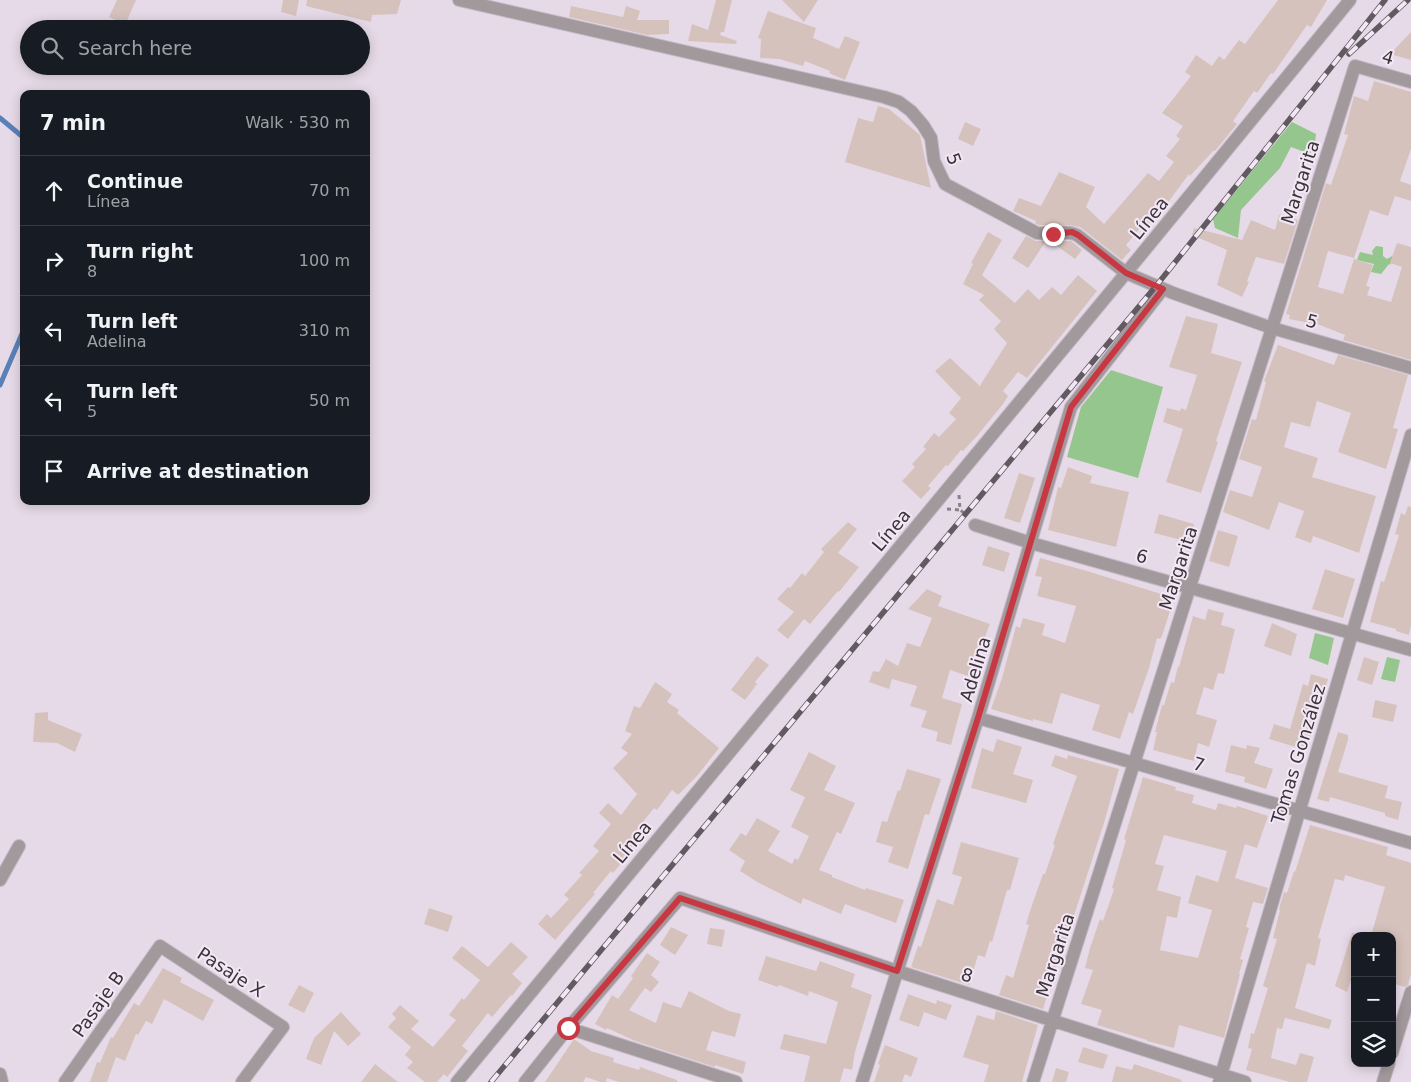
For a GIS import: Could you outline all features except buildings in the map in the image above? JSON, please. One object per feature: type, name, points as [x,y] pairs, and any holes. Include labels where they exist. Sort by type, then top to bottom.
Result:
[{"type":"street","name":"5","points":[[459,0],[899,102],[911,111],[923,125],[930,138],[934,162],[945,184],[1037,233],[1072,232],[1126,273],[1163,289],[1272,328],[1411,368]]},
{"type":"street","name":"Línea","points":[[457,1082],[1350,0]]},
{"type":"street","name":"4","points":[[1355,66],[1411,82]]},
{"type":"street","name":"Margarita","points":[[1033,1082],[1355,66]]},
{"type":"street","name":"Adelina","points":[[862,1082],[978,718],[1071,407],[1163,289]]},
{"type":"street","name":"Tomas González","points":[[1220,1078],[1411,435]]},
{"type":"street","name":"6","points":[[975,525],[1031,543],[1411,650]]},
{"type":"street","name":"7","points":[[978,718],[1411,843]]},
{"type":"street","points":[[0,880],[19,846]]},
{"type":"street","name":"8","points":[[568,1028],[680,898],[897,971],[1053,1020],[1220,1078],[1245,1082]]},
{"type":"street","name":"Pasaje X","points":[[160,946],[283,1027],[242,1082]]},
{"type":"street","name":"Pasaje B","points":[[65,1082],[160,946]]},
{"type":"street","points":[[1396,1040],[1411,992]]},
{"type":"street","points":[[525,1082],[568,1028],[736,1082]]},
{"type":"street","points":[[1383,1082],[1388,1067]]},
{"type":"street","points":[[0,1074],[2,1082]]},
{"type":"path","points":[[958,476],[960,510],[975,525]]},
{"type":"green space","points":[[1292,122],[1316,134],[1315,143],[1310,154],[1291,147],[1280,168],[1241,210],[1238,238],[1215,228],[1213,219]]},
{"type":"green space","points":[[1376,246],[1383,247],[1383,256],[1387,259],[1394,255],[1390,265],[1381,274],[1371,272],[1374,264],[1357,260],[1360,252],[1373,255],[1372,251]]},
{"type":"green space","points":[[1111,370],[1163,387],[1138,478],[1067,457],[1081,407]]},
{"type":"green space","points":[[1315,633],[1334,638],[1328,665],[1309,658]]},
{"type":"green space","points":[[1387,657],[1400,660],[1395,682],[1381,679]]},
{"type":"waterway","points":[[0,118],[20,135]]},
{"type":"waterway","points":[[0,385],[20,338]]},
{"type":"railway","points":[[491,1082],[1156,286],[1385,0]]},
{"type":"railway","points":[[1349,54],[1408,0]]},
{"type":"route","points":[[568,1028],[680,898],[897,971],[978,718],[1071,407],[1163,289],[1126,273],[1078,235],[1072,232],[1053,234]]}]
